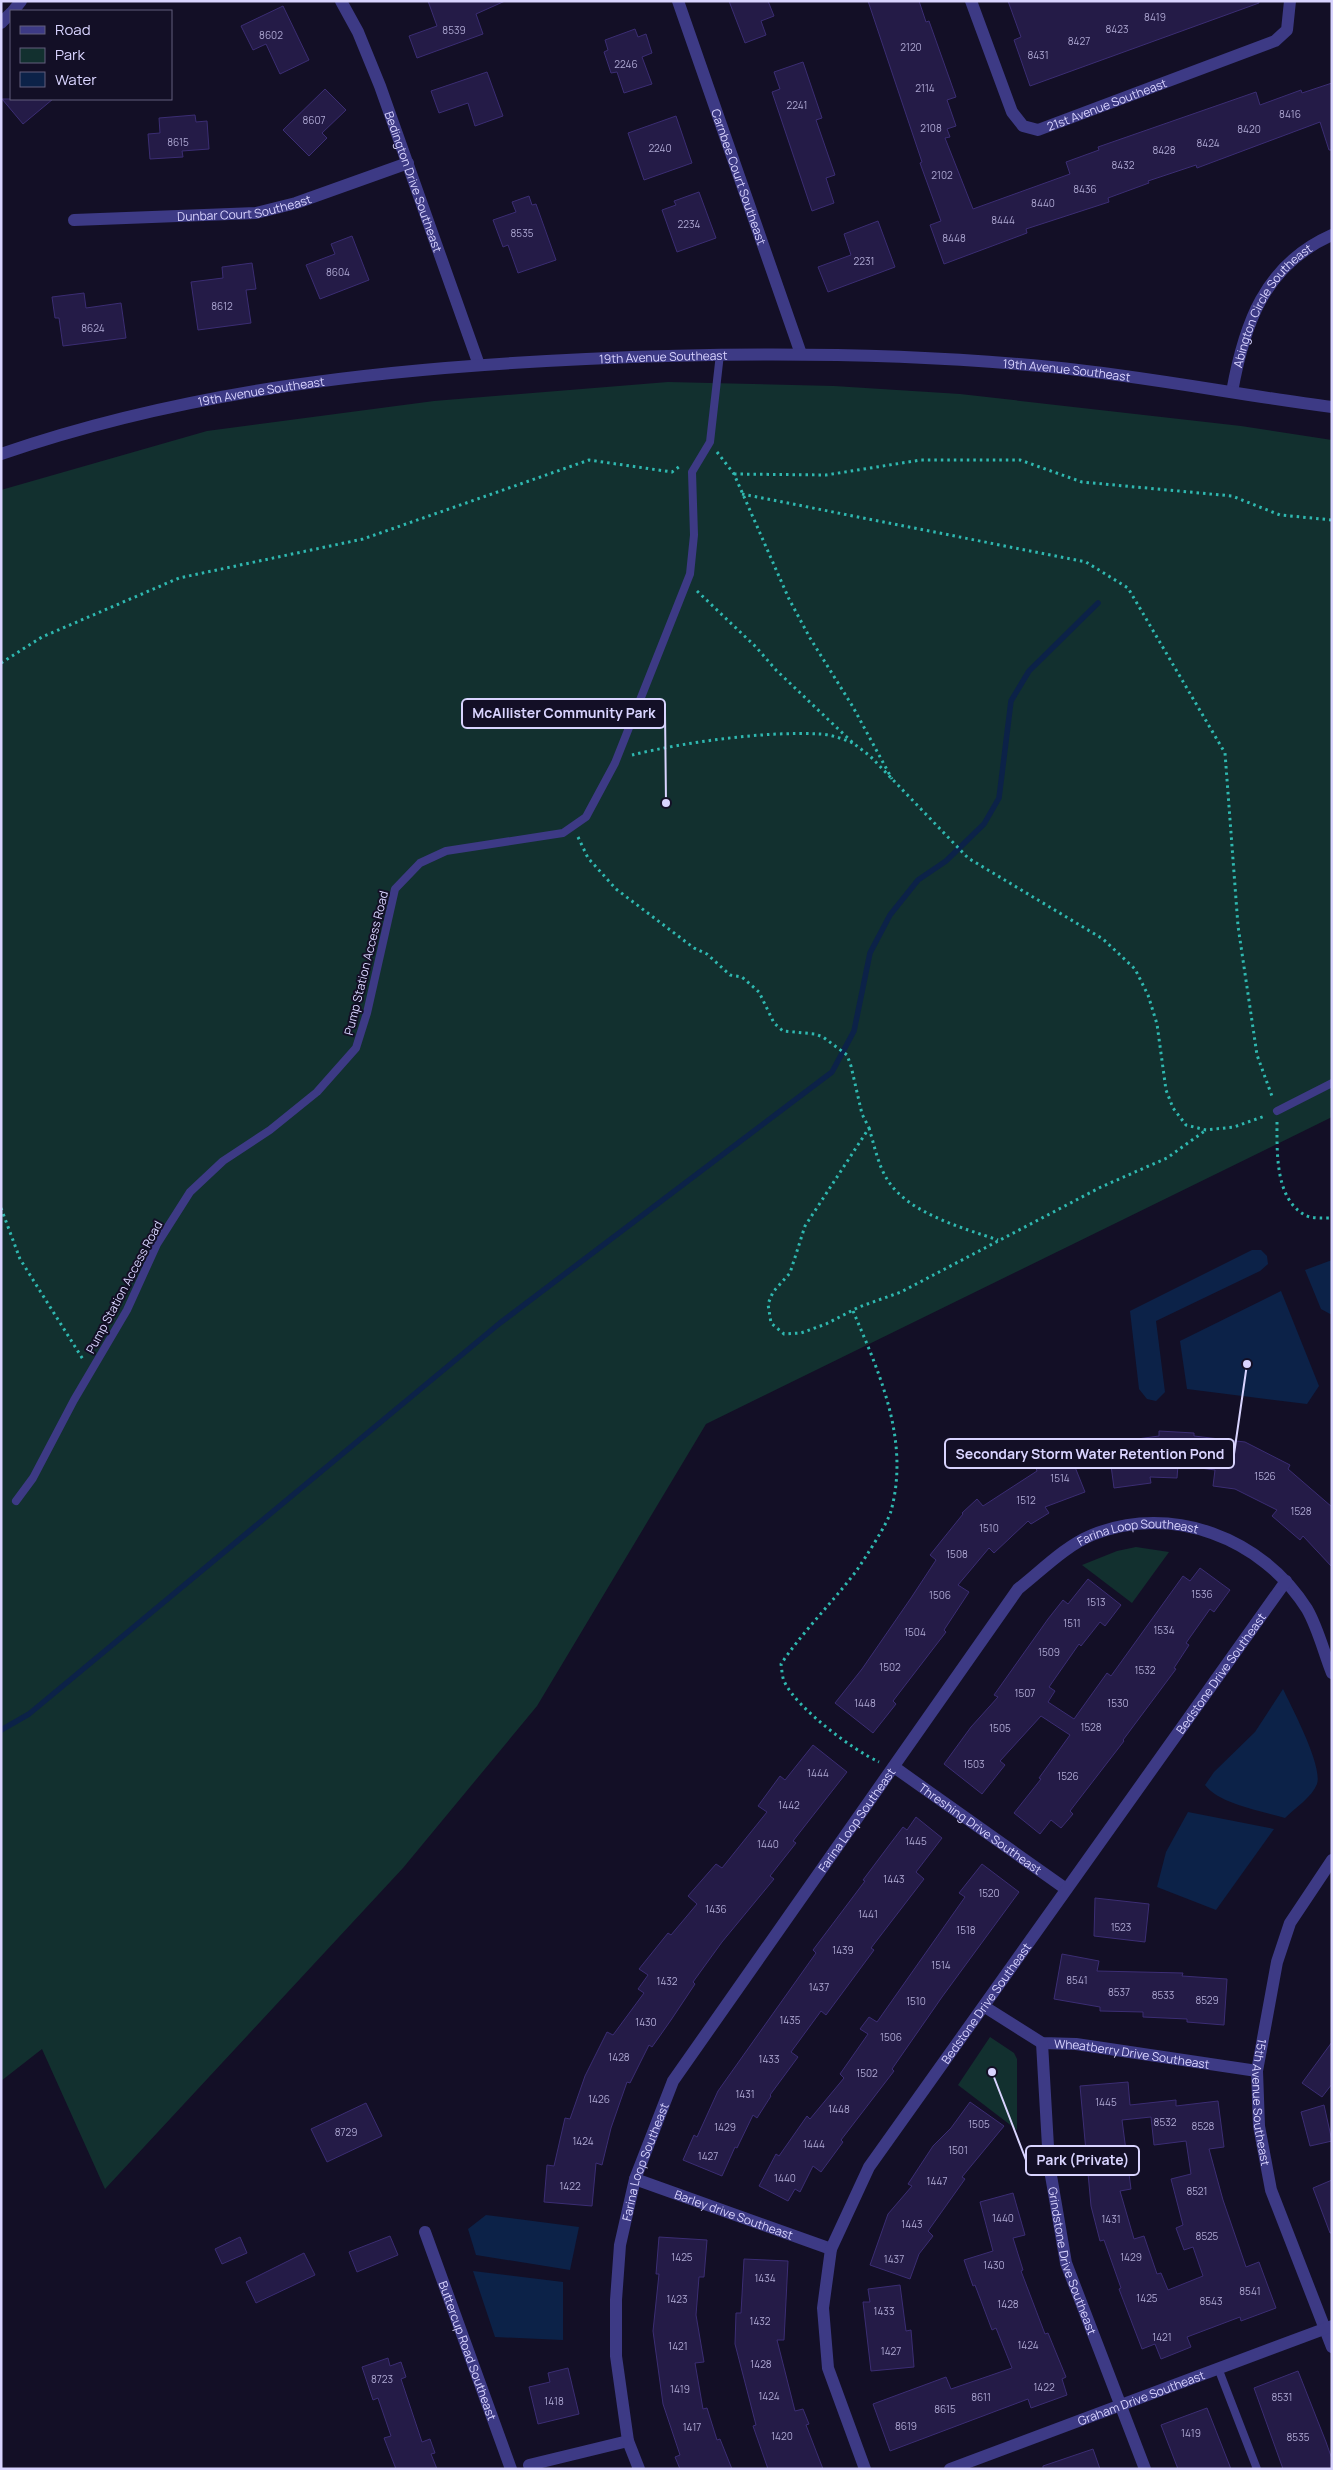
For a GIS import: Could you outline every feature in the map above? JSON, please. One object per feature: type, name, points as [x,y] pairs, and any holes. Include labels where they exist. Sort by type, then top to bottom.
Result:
[{"type":"street","name":"Bedington Drive Southeast","points":[[341,1],[358,32],[380,86],[479,365]]},
{"type":"street","name":"Carnbee Court Southeast","points":[[678,1],[800,354]]},
{"type":"street","name":"21st Avenue Southeast","points":[[971,1],[1012,112],[1023,126],[1038,130],[1275,41],[1286,30],[1290,1]]},
{"type":"street","points":[[1,23],[10,14]]},
{"type":"street","name":"Dunbar Court Southeast","points":[[74,220],[256,213],[296,202],[408,163]]},
{"type":"street","name":"Abington Circle Southeast","points":[[1232,392],[1238,356],[1247,326],[1262,297],[1296,258],[1332,235]]},
{"type":"street","name":"19th Avenue Southeast","points":[[1,454],[111,420],[243,392],[394,371],[479,365],[720,354],[800,354],[922,358],[1050,366],[1147,378],[1332,407]]},
{"type":"street","name":"Farina Loop Southeast","points":[[640,2469],[628,2441],[616,2356],[616,2300],[620,2246],[635,2179],[673,2081],[1018,1589],[1068,1549],[1092,1536],[1117,1528],[1155,1522],[1194,1527],[1229,1540],[1258,1555],[1286,1581],[1308,1610],[1332,1673]]},
{"type":"street","name":"Bedstone Drive Southeast","points":[[865,2469],[828,2368],[823,2308],[832,2249],[868,2167],[985,2007],[1066,1889],[1286,1581]]},
{"type":"street","name":"Threshing Drive Southeast","points":[[894,1767],[1066,1889]]},
{"type":"street","name":"15th Avenue Southeast","points":[[1332,1860],[1321,1873],[1290,1923],[1277,1962],[1257,2071],[1259,2126],[1271,2190],[1328,2327],[1332,2347]]},
{"type":"street","name":"Wheatberry Drive Southeast","points":[[985,2007],[1042,2043],[1076,2044],[1257,2071]]},
{"type":"street","name":"Grindstone Drive Southeast","points":[[1042,2043],[1049,2164],[1066,2263],[1144,2469]]},
{"type":"street","name":"Barley drive Southeast","points":[[635,2179],[832,2249]]},
{"type":"street","name":"Buttercup Road Southeast","points":[[425,2232],[511,2469]]},
{"type":"street","name":"Graham Drive Southeast","points":[[950,2469],[1328,2327]]},
{"type":"street","points":[[529,2465],[628,2441]]},
{"type":"lane","name":"Pump Station Access Road","points":[[16,1500],[33,1478],[127,1310],[157,1244],[190,1192],[223,1161],[270,1130],[317,1092],[356,1048],[367,1013],[396,889],[420,863],[446,851],[563,833],[586,817],[617,759],[687,581],[694,535],[692,472],[710,442],[720,354]]},
{"type":"lane","points":[[1277,1111],[1332,1083]]},
{"type":"lane","points":[[1218,2368],[1257,2469]]},
{"type":"path","points":[[710,442],[734,474],[789,599],[810,638],[853,707],[892,779]]},
{"type":"path","points":[[1,662],[42,637],[179,578],[363,539],[589,460],[672,472],[687,460]]},
{"type":"path","points":[[734,474],[826,475],[922,460],[1020,460],[1082,482],[1232,496],[1280,515],[1332,520]]},
{"type":"path","points":[[742,494],[1086,562],[1128,588],[1225,753],[1238,926],[1257,1055],[1277,1111],[1277,1166],[1290,1203],[1306,1216],[1332,1218]]},
{"type":"path","points":[[687,581],[756,647],[776,670],[853,743],[870,756],[968,858],[1103,939],[1135,969],[1148,995],[1157,1024],[1166,1090],[1173,1108],[1186,1125],[1206,1130],[1234,1127],[1277,1111]]},
{"type":"path","points":[[617,759],[652,750],[780,735],[821,734],[853,743]]},
{"type":"path","points":[[571,828],[588,858],[616,889],[694,948],[707,954],[730,975],[742,977],[759,992],[774,1023],[782,1031],[815,1034],[823,1037],[847,1055],[862,1114],[869,1128],[887,1180],[903,1196],[922,1210],[947,1222],[998,1240]]},
{"type":"path","points":[[869,1128],[805,1226],[790,1273],[773,1292],[768,1304],[771,1323],[784,1334],[801,1333],[901,1292],[1101,1187],[1167,1158],[1206,1130]]},
{"type":"path","points":[[1,1208],[20,1259],[91,1372]]},
{"type":"path","points":[[853,1311],[875,1361],[892,1416],[899,1458],[891,1512],[857,1569],[805,1630],[781,1664],[784,1682],[795,1698],[817,1719],[877,1761],[894,1767]]},
{"type":"green space","points":[[668,382],[834,386],[960,394],[1241,426],[1332,440],[1332,1117],[706,1424],[537,1706],[403,1868],[105,2189],[42,2049],[1,2081],[1,490],[207,431],[434,401]]},
{"type":"green space","points":[[1136,1547],[1169,1552],[1132,1603],[1082,1565],[1117,1551]]},
{"type":"green space","points":[[990,2037],[1014,2053],[1017,2059],[1017,2130],[958,2085]]},
{"type":"water","points":[[1252,1250],[1261,1250],[1267,1256],[1268,1264],[1260,1271],[1156,1321],[1165,1392],[1156,1401],[1147,1399],[1139,1389],[1130,1311]]},
{"type":"water","points":[[1332,1260],[1332,1315],[1321,1309],[1305,1270]]},
{"type":"water","points":[[1281,1291],[1319,1386],[1307,1404],[1187,1389],[1180,1341]]},
{"type":"water","points":[[1283,1689],[1305,1736],[1318,1775],[1315,1789],[1285,1818],[1230,1802],[1212,1792],[1205,1785],[1214,1772],[1255,1732]]},
{"type":"water","points":[[1188,1812],[1274,1829],[1216,1910],[1157,1887],[1166,1852]]},
{"type":"water","points":[[486,2215],[579,2227],[570,2270],[476,2255],[468,2229]]},
{"type":"water","points":[[473,2271],[563,2282],[563,2340],[495,2337]]},
{"type":"building","points":[[428,1],[505,1],[476,14],[483,34],[417,58],[409,36],[437,26]]},
{"type":"building","points":[[729,1],[768,1],[774,16],[761,21],[766,35],[745,43]]},
{"type":"building","points":[[868,1],[919,1],[926,22],[929,21],[956,97],[947,100],[956,126],[947,129],[950,137],[945,138],[973,209],[1070,174],[1066,162],[1099,150],[1098,147],[1256,92],[1260,105],[1301,90],[1302,93],[1332,83],[1332,150],[1329,150],[1320,122],[1197,168],[1196,165],[1148,181],[1149,183],[1108,198],[1109,202],[1026,229],[1027,233],[944,264],[930,225],[941,221],[920,163],[922,162]]},
{"type":"building","points":[[1008,1],[1259,1],[1259,3],[1030,86],[1014,40],[1021,37]]},
{"type":"building","points":[[283,6],[309,60],[280,74],[266,44],[253,50],[241,26]]},
{"type":"building","points":[[635,29],[638,37],[646,34],[652,53],[642,57],[652,84],[624,93],[617,72],[611,73],[604,52],[608,50],[605,40]]},
{"type":"building","points":[[803,62],[822,118],[816,120],[835,175],[826,178],[834,203],[812,211],[772,92],[780,89],[774,72]]},
{"type":"building","points":[[487,72],[503,116],[475,126],[468,103],[439,113],[431,91]]},
{"type":"building","points":[[325,89],[346,110],[322,133],[327,138],[309,156],[283,130]]},
{"type":"building","points":[[2,99],[52,100],[23,124]]},
{"type":"building","points":[[195,115],[196,122],[207,121],[209,149],[182,151],[183,157],[150,159],[148,134],[160,133],[159,118]]},
{"type":"building","points":[[676,116],[692,163],[644,180],[628,133]]},
{"type":"building","points":[[699,192],[716,238],[677,252],[662,210],[676,205],[674,201]]},
{"type":"building","points":[[529,196],[532,205],[536,204],[556,260],[518,273],[508,245],[503,247],[493,220],[516,212],[512,202]]},
{"type":"building","points":[[878,221],[895,267],[828,292],[818,267],[851,255],[844,234]]},
{"type":"building","points":[[352,236],[369,280],[320,299],[306,265],[335,254],[331,244]]},
{"type":"building","points":[[252,263],[256,289],[246,290],[251,323],[198,330],[191,282],[223,278],[222,267]]},
{"type":"building","points":[[84,293],[86,308],[121,303],[126,338],[63,346],[59,318],[55,318],[52,297]]},
{"type":"building","points":[[1159,1431],[1194,1433],[1194,1436],[1245,1442],[1290,1465],[1288,1469],[1332,1507],[1332,1567],[1303,1536],[1300,1540],[1272,1516],[1277,1510],[1235,1489],[1213,1486],[1215,1470],[1178,1465],[1177,1478],[1150,1477],[1151,1483],[1114,1488],[1108,1443],[1159,1436]]},
{"type":"building","points":[[1069,1452],[1085,1492],[1045,1507],[1049,1513],[1031,1524],[1028,1521],[994,1553],[989,1548],[958,1585],[969,1592],[944,1630],[946,1632],[893,1701],[896,1704],[873,1733],[835,1703],[862,1669],[911,1598],[936,1560],[930,1555],[962,1513],[977,1499],[983,1506],[1037,1471],[1035,1465]]},
{"type":"building","points":[[1200,1568],[1230,1590],[1214,1612],[1210,1609],[1186,1643],[1189,1645],[1174,1668],[1176,1669],[1070,1811],[1073,1814],[1061,1828],[1051,1820],[1040,1834],[1014,1813],[1041,1779],[1039,1778],[1070,1735],[1041,1716],[1000,1761],[1005,1765],[982,1794],[944,1764],[971,1727],[998,1697],[994,1695],[1048,1619],[1063,1600],[1068,1604],[1088,1579],[1121,1605],[1105,1626],[1100,1622],[1081,1646],[1079,1644],[1049,1687],[1055,1691],[1048,1702],[1074,1719],[1107,1673],[1111,1676],[1183,1576],[1190,1581]]},
{"type":"building","points":[[813,1745],[847,1772],[793,1841],[796,1843],[770,1876],[774,1879],[722,1942],[693,1982],[695,1984],[671,2020],[652,2047],[649,2045],[630,2083],[627,2082],[611,2128],[602,2165],[596,2163],[592,2206],[544,2202],[547,2165],[554,2166],[565,2118],[570,2119],[585,2076],[607,2032],[613,2035],[644,1993],[638,1989],[648,1975],[639,1969],[668,1933],[671,1935],[697,1904],[688,1896],[716,1864],[722,1868],[767,1812],[758,1806],[780,1776],[785,1780]]},
{"type":"building","points":[[916,1817],[942,1838],[916,1872],[924,1879],[871,1948],[874,1950],[826,2015],[821,2011],[791,2052],[798,2057],[770,2095],[757,2118],[753,2115],[737,2148],[735,2147],[722,2176],[683,2160],[694,2135],[697,2137],[718,2091],[816,1953],[813,1950],[903,1827],[907,1830]]},
{"type":"building","points":[[982,1864],[1019,1892],[942,1997],[892,2069],[894,2071],[841,2140],[843,2142],[821,2172],[813,2166],[800,2192],[795,2189],[788,2201],[759,2186],[776,2154],[779,2156],[807,2116],[810,2119],[844,2078],[840,2074],[868,2034],[860,2029],[869,2017],[877,2022],[965,1897],[959,1893]]},
{"type":"building","points":[[1095,1898],[1149,1904],[1145,1942],[1094,1936]]},
{"type":"building","points":[[1062,1954],[1099,1961],[1097,1971],[1183,1973],[1182,1976],[1227,1979],[1224,2025],[1187,2022],[1187,2019],[1143,2017],[1143,2012],[1100,2011],[1100,2007],[1054,1999]]},
{"type":"building","points":[[1332,2042],[1332,2084],[1322,2097],[1302,2083]]},
{"type":"building","points":[[1128,2082],[1130,2105],[1176,2100],[1176,2106],[1218,2101],[1224,2147],[1209,2149],[1223,2200],[1246,2267],[1259,2262],[1276,2308],[1241,2321],[1240,2317],[1187,2337],[1191,2347],[1161,2359],[1155,2344],[1142,2349],[1119,2289],[1121,2288],[1104,2240],[1100,2241],[1091,2206],[1080,2086]],"holes":[[[1151,2117],[1154,2145],[1186,2141],[1191,2174],[1171,2179],[1183,2225],[1176,2228],[1184,2250],[1193,2247],[1203,2276],[1168,2290],[1161,2273],[1157,2274],[1144,2236],[1134,2239],[1120,2191],[1131,2189],[1122,2120]]]},
{"type":"building","points":[[970,2102],[1004,2126],[962,2177],[965,2179],[928,2231],[933,2236],[919,2254],[910,2279],[870,2265],[888,2214],[912,2186],[908,2184],[933,2146],[951,2128]]},
{"type":"building","points":[[366,2103],[382,2136],[327,2162],[311,2129]]},
{"type":"building","points":[[1324,2105],[1332,2141],[1310,2146],[1301,2112]]},
{"type":"building","points":[[1332,2180],[1332,2233],[1330,2233],[1313,2188]]},
{"type":"building","points":[[1013,2193],[1025,2235],[1013,2238],[1023,2270],[1021,2271],[1045,2334],[1048,2333],[1066,2377],[1062,2379],[1067,2395],[1031,2408],[1028,2399],[890,2451],[873,2404],[946,2377],[951,2389],[1012,2368],[996,2328],[992,2330],[964,2260],[993,2251],[980,2202]]},
{"type":"building","points":[[390,2236],[398,2255],[357,2272],[349,2252]]},
{"type":"building","points":[[240,2237],[247,2253],[222,2264],[215,2249]]},
{"type":"building","points":[[659,2237],[707,2240],[704,2277],[699,2277],[696,2315],[704,2362],[695,2363],[703,2409],[707,2408],[717,2440],[720,2439],[732,2469],[680,2469],[675,2457],[680,2455],[663,2404],[653,2331],[659,2274],[656,2274]]},
{"type":"building","points":[[304,2253],[315,2275],[256,2303],[246,2282]]},
{"type":"building","points":[[744,2259],[788,2261],[784,2340],[777,2340],[795,2411],[803,2409],[809,2424],[806,2425],[823,2469],[768,2469],[753,2426],[756,2425],[735,2344],[736,2313],[741,2313]]},
{"type":"building","points":[[900,2285],[906,2331],[911,2330],[914,2367],[871,2371],[863,2302],[870,2302],[868,2289]]},
{"type":"building","points":[[388,2358],[390,2366],[401,2362],[406,2377],[401,2379],[422,2442],[430,2439],[435,2453],[431,2454],[437,2469],[396,2469],[384,2438],[391,2436],[378,2398],[373,2400],[362,2367]]},
{"type":"building","points":[[568,2368],[579,2414],[538,2424],[529,2387],[550,2382],[548,2373]]},
{"type":"building","points":[[1298,2371],[1332,2459],[1332,2469],[1283,2469],[1254,2388]]},
{"type":"building","points":[[1207,2408],[1231,2469],[1178,2469],[1161,2425]]},
{"type":"building","points":[[1093,2449],[1100,2469],[1043,2469],[1043,2466]]},
{"type":"waterway","points":[[1,1730],[29,1714],[500,1323],[832,1072],[854,1031],[870,953],[890,915],[918,880],[946,861],[984,824],[999,798],[1011,701],[1029,671],[1098,603]]},
{"type":"place","name":"McAllister Community Park","points":[[666,803]]},
{"type":"place","name":"Secondary Storm Water Retention Pond","points":[[1247,1364]]},
{"type":"place","name":"Park (Private)","points":[[992,2072]]}]
